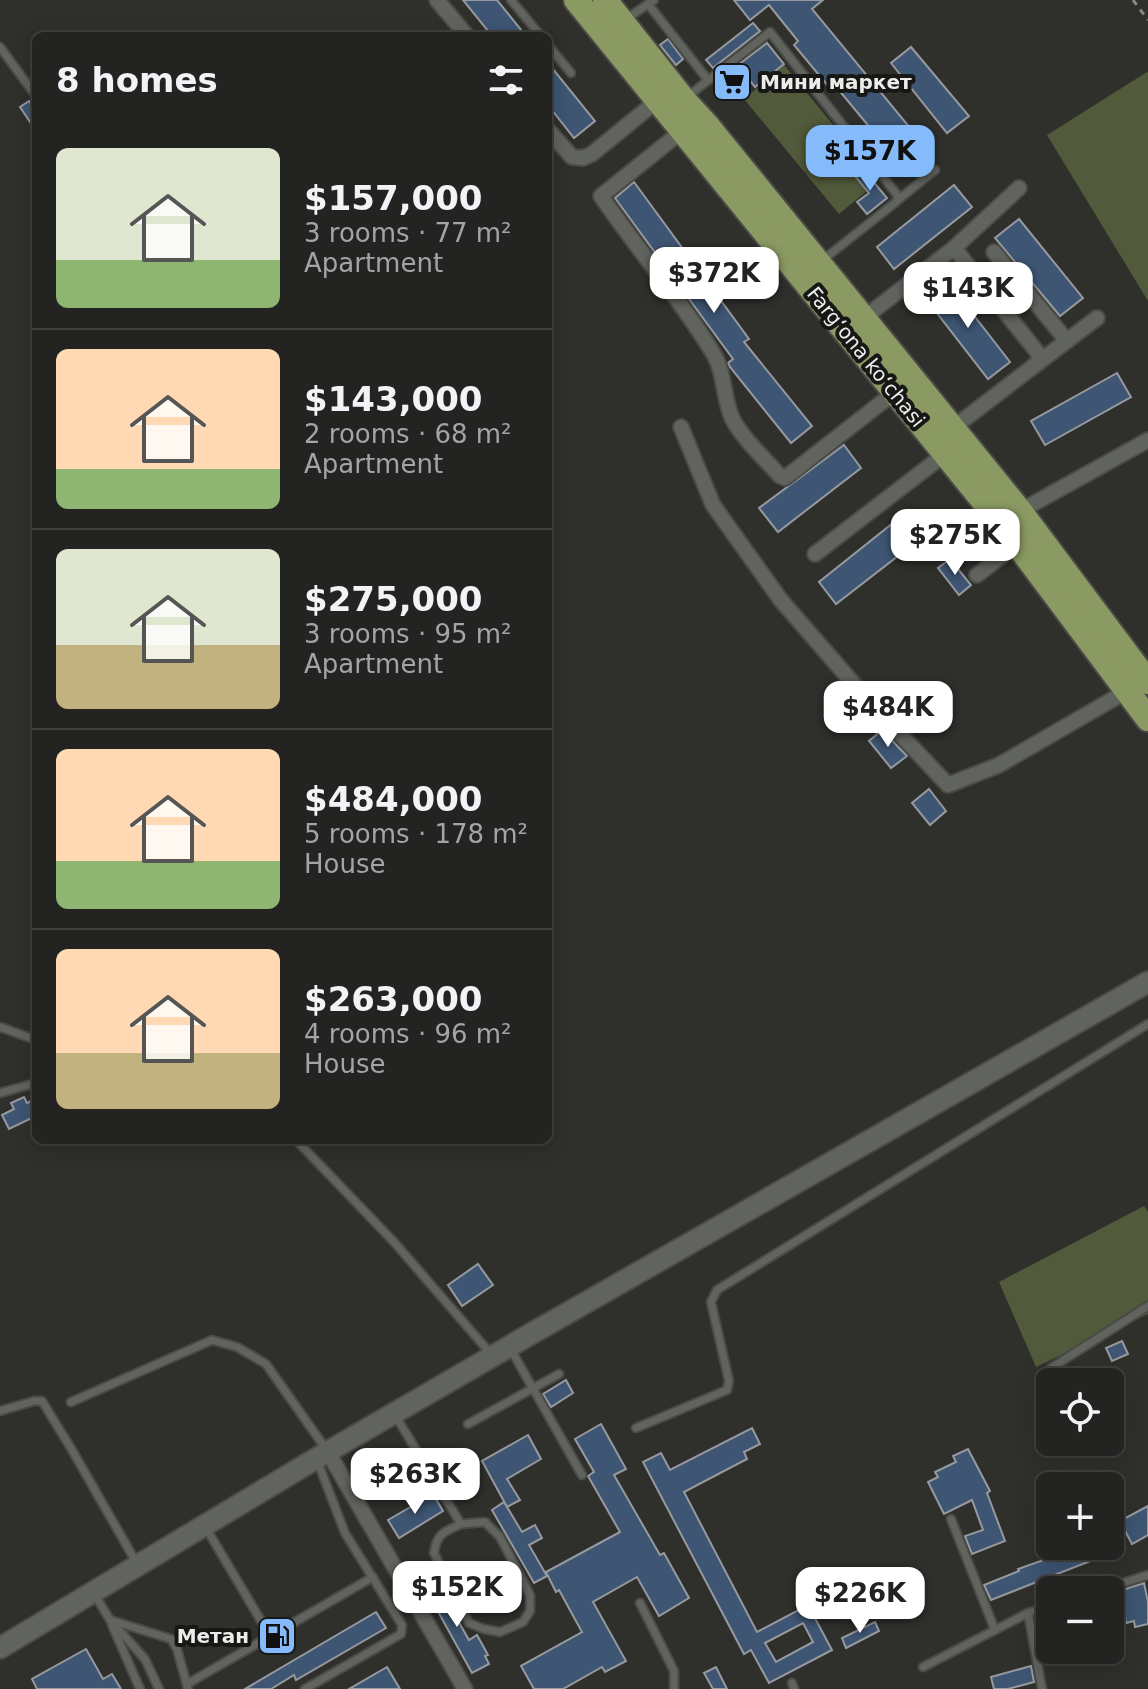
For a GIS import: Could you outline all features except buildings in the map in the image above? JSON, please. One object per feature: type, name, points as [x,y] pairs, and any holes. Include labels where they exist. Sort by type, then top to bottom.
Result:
[{"type":"main road","name":"Fargʻona koʻchasi","points":[[576,0],[1017,544],[1138,687]]},
{"type":"main road","name":"Fargʻona koʻchasi","points":[[605,0],[1020,511],[1138,687],[1148,719]]},
{"type":"main road","points":[[0,1648],[394,1413],[1148,982]]},
{"type":"street","points":[[437,0],[464,32]]},
{"type":"street","points":[[552,134],[572,157],[583,158],[658,100]]},
{"type":"street","points":[[682,131],[601,196],[716,356],[731,416],[738,428],[785,478],[895,392]]},
{"type":"street","points":[[864,318],[954,248],[1019,188]]},
{"type":"street","points":[[954,248],[1038,353],[1039,362]]},
{"type":"street","points":[[994,252],[1067,341]]},
{"type":"street","points":[[953,428],[1097,318]]},
{"type":"street","points":[[681,427],[713,505],[780,599],[865,697],[948,785],[999,765],[1138,687]]},
{"type":"street","points":[[1020,511],[1148,440]]},
{"type":"street","points":[[815,554],[945,454]]},
{"type":"street","points":[[977,575],[1017,544]]},
{"type":"street","points":[[322,1455],[465,1689]]},
{"type":"lane","points":[[511,0],[538,32]]},
{"type":"lane","points":[[622,22],[651,2],[708,80]]},
{"type":"lane","points":[[684,100],[770,32],[897,194],[898,200]]},
{"type":"lane","points":[[0,47],[32,91]]},
{"type":"lane","points":[[552,50],[571,73]]},
{"type":"lane","points":[[819,263],[935,170]]},
{"type":"lane","points":[[636,1428],[727,1390],[729,1381],[711,1302],[717,1290],[1148,1024]]},
{"type":"lane","points":[[0,1027],[32,1039]]},
{"type":"lane","points":[[0,1093],[32,1084]]},
{"type":"lane","points":[[300,1144],[534,1388],[582,1475]]},
{"type":"lane","points":[[1051,1368],[1148,1306]]},
{"type":"lane","points":[[71,1402],[212,1340],[237,1347],[266,1364],[322,1455],[345,1533],[402,1625],[401,1634],[305,1689]]},
{"type":"lane","points":[[468,1424],[559,1374]]},
{"type":"lane","points":[[0,1411],[42,1401],[138,1567]]},
{"type":"lane","points":[[394,1413],[461,1524]]},
{"type":"lane","points":[[951,1519],[995,1630]]},
{"type":"lane","points":[[485,1522],[500,1537],[530,1595],[530,1611],[523,1622],[500,1632],[469,1623],[434,1553],[436,1541],[461,1524],[485,1522]]},
{"type":"lane","points":[[205,1526],[270,1636]]},
{"type":"lane","points":[[1124,1583],[1148,1575]]},
{"type":"lane","points":[[110,1620],[171,1639],[188,1686],[373,1577]]},
{"type":"lane","points":[[94,1594],[110,1620],[140,1689]]},
{"type":"lane","points":[[640,1603],[674,1671],[674,1689]]},
{"type":"lane","points":[[923,1667],[1036,1610]]},
{"type":"lane","points":[[1028,1613],[1042,1689]]},
{"type":"lane","points":[[110,1620],[145,1659],[159,1689]]},
{"type":"path","points":[[1133,0],[1148,20]]},
{"type":"green space","points":[[784,65],[879,181],[839,214],[744,99]]},
{"type":"green space","points":[[1148,73],[1148,301],[1047,135]]},
{"type":"green space","points":[[1144,1206],[1148,1212],[1148,1314],[1036,1367],[999,1282]]},
{"type":"place","name":"Мини маркет","points":[[732,82]]},
{"type":"place","name":"Метан","points":[[277,1636]]}]
